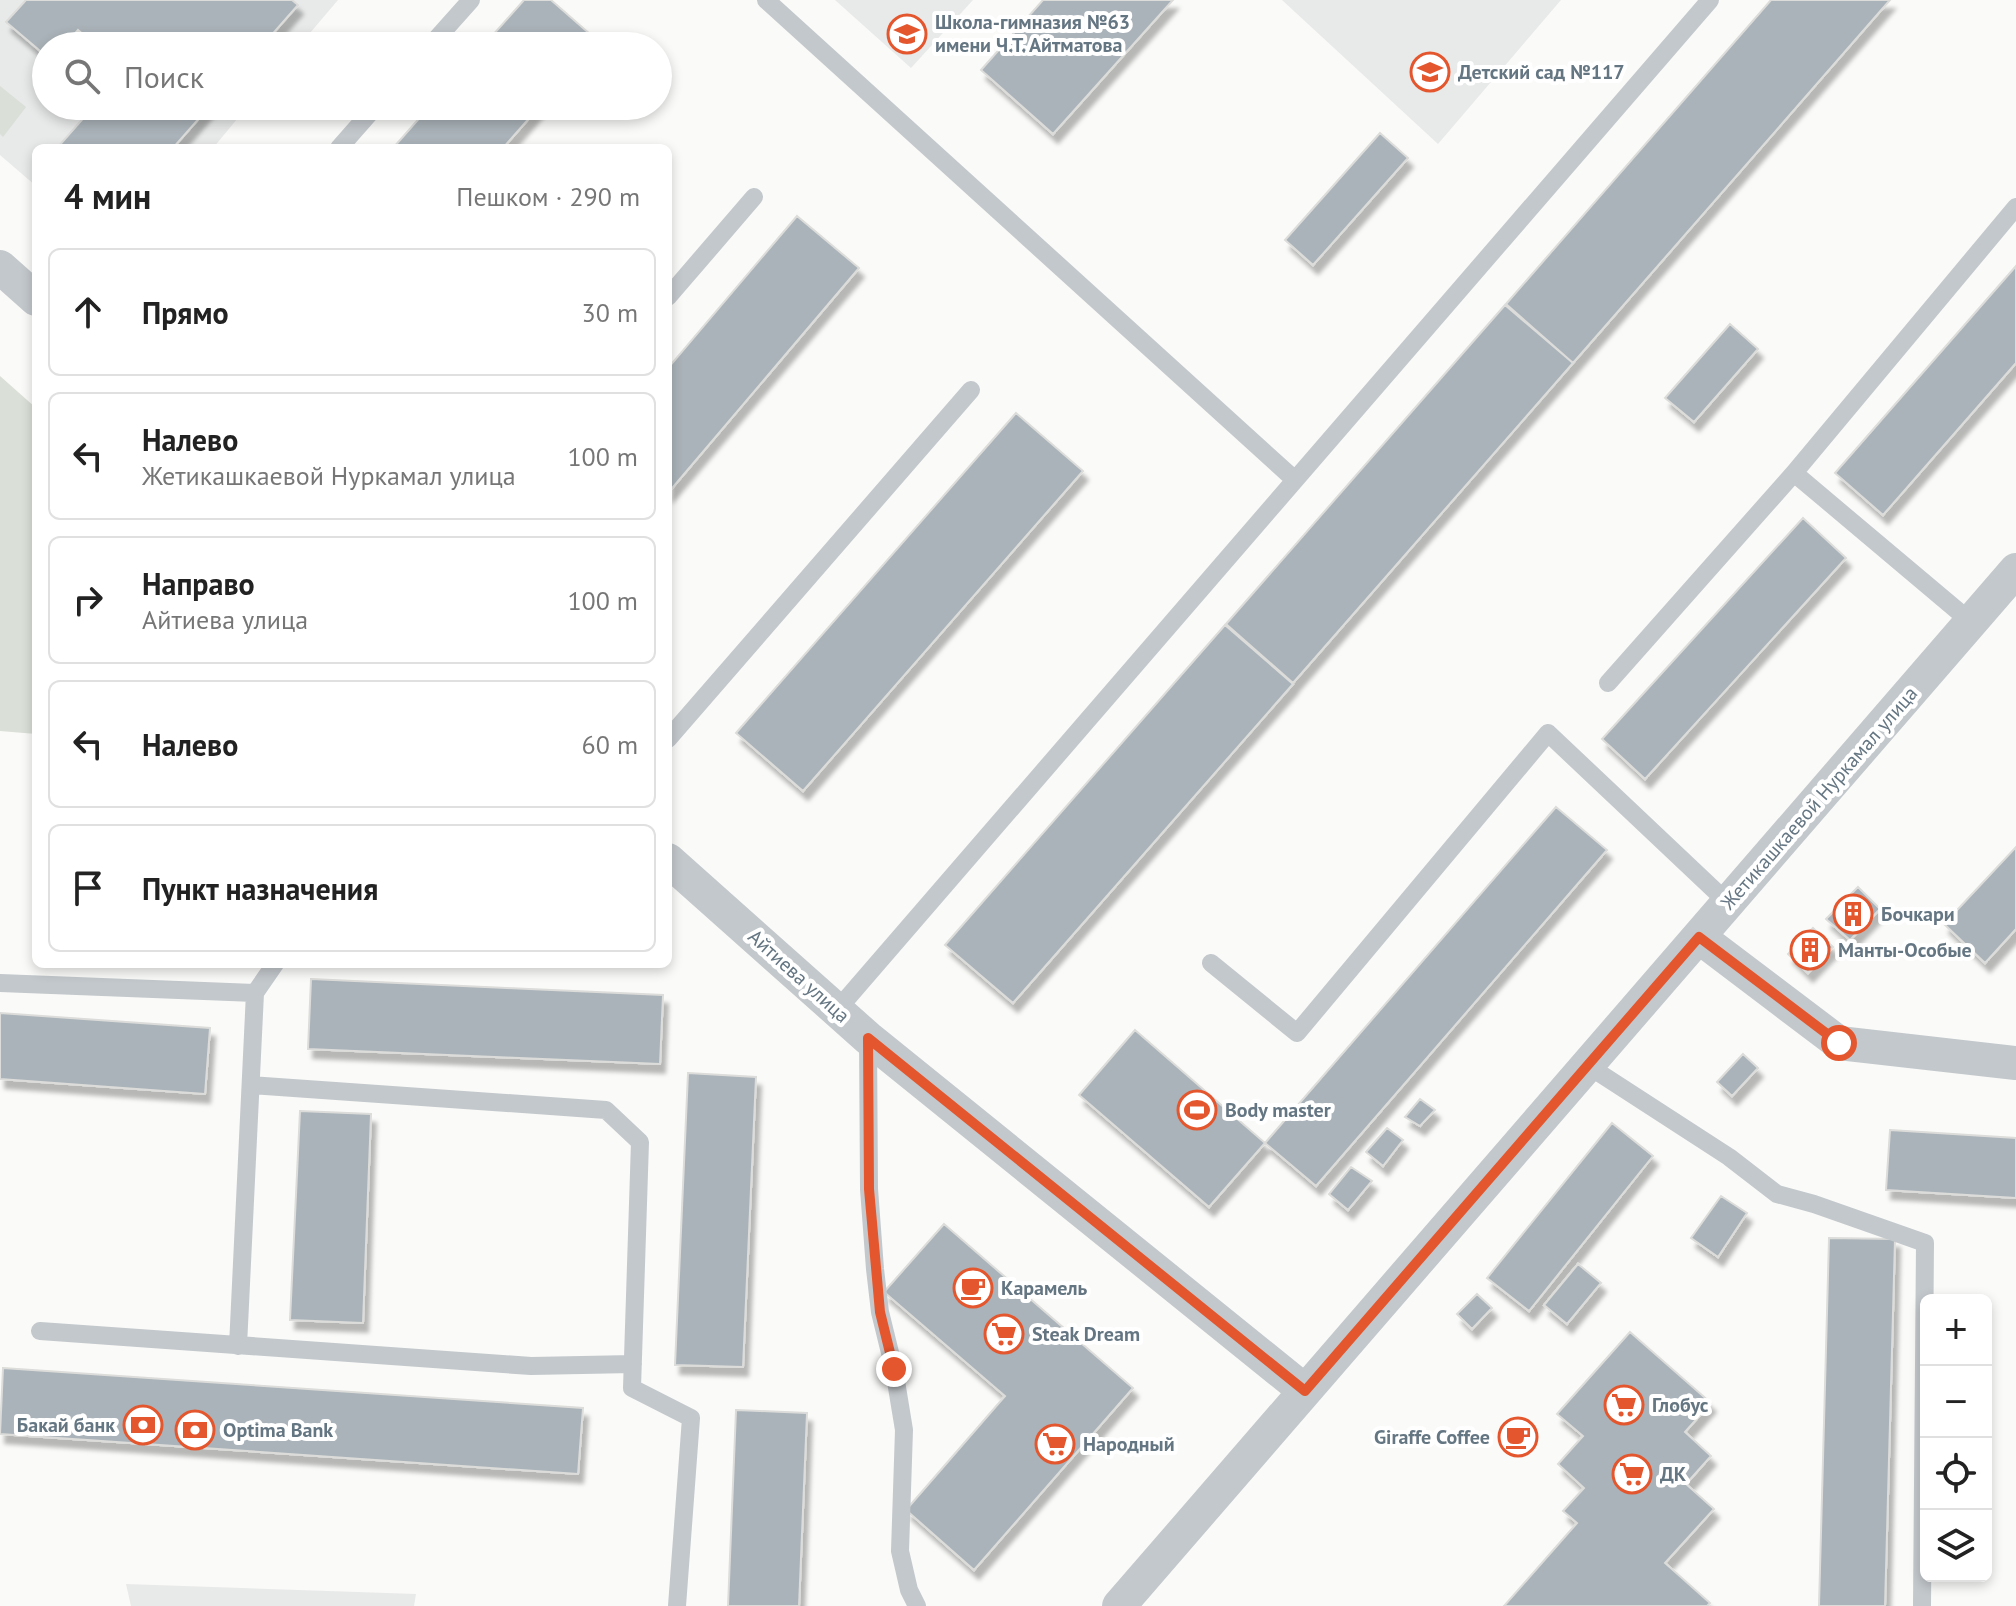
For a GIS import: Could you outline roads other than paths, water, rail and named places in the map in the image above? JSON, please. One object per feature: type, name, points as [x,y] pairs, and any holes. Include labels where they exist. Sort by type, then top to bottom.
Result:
[{"type":"street","points":[[0,267],[32,295]]},
{"type":"street","name":"Жетикашкаевой Нуркамал улица","points":[[1119,1606],[2016,570]]},
{"type":"street","name":"Айтиева улица","points":[[672,864],[868,1038],[1305,1391]]},
{"type":"street","points":[[1699,937],[1839,1043],[2016,1063]]},
{"type":"lane","points":[[442,32],[471,0]]},
{"type":"lane","points":[[766,0],[1295,480]]},
{"type":"lane","points":[[837,1010],[1710,0]]},
{"type":"lane","points":[[343,144],[364,120]]},
{"type":"lane","points":[[672,292],[754,197]]},
{"type":"lane","points":[[1608,683],[1794,473],[2016,207]]},
{"type":"lane","points":[[672,734],[971,390]]},
{"type":"lane","points":[[1794,473],[1971,622]]},
{"type":"lane","points":[[1211,963],[1297,1033],[1548,733],[1728,903]]},
{"type":"lane","points":[[238,1346],[255,993],[272,968]]},
{"type":"lane","points":[[0,983],[255,993]]},
{"type":"lane","points":[[868,1038],[869,1189],[874,1256],[880,1312],[904,1430],[900,1551],[909,1590],[917,1606]]},
{"type":"lane","points":[[1587,1065],[1729,1157],[1777,1194],[1925,1243],[1922,1606]]},
{"type":"lane","points":[[251,1085],[606,1110],[640,1142],[632,1388],[691,1418],[677,1606]]},
{"type":"lane","points":[[40,1331],[531,1366],[633,1364]]},
{"type":"place","name":"Школа-гимназия №63 имени Ч.Т. Айтматова","points":[[907,34]]},
{"type":"place","name":"Детский сад №117","points":[[1430,72]]},
{"type":"place","name":"Бочкари","points":[[1853,914]]},
{"type":"place","name":"Манты-Особые","points":[[1810,950]]},
{"type":"place","name":"Body master","points":[[1197,1110]]},
{"type":"place","name":"Карамель","points":[[973,1288]]},
{"type":"place","name":"Steak Dream","points":[[1004,1334]]},
{"type":"place","name":"Глобус","points":[[1624,1405]]},
{"type":"place","name":"Бакай банк","points":[[143,1425]]},
{"type":"place","name":"Optima Bank","points":[[195,1430]]},
{"type":"place","name":"Giraffe Coffee","points":[[1518,1437]]},
{"type":"place","name":"Народный","points":[[1055,1444]]},
{"type":"place","name":"ДК","points":[[1632,1474]]}]
